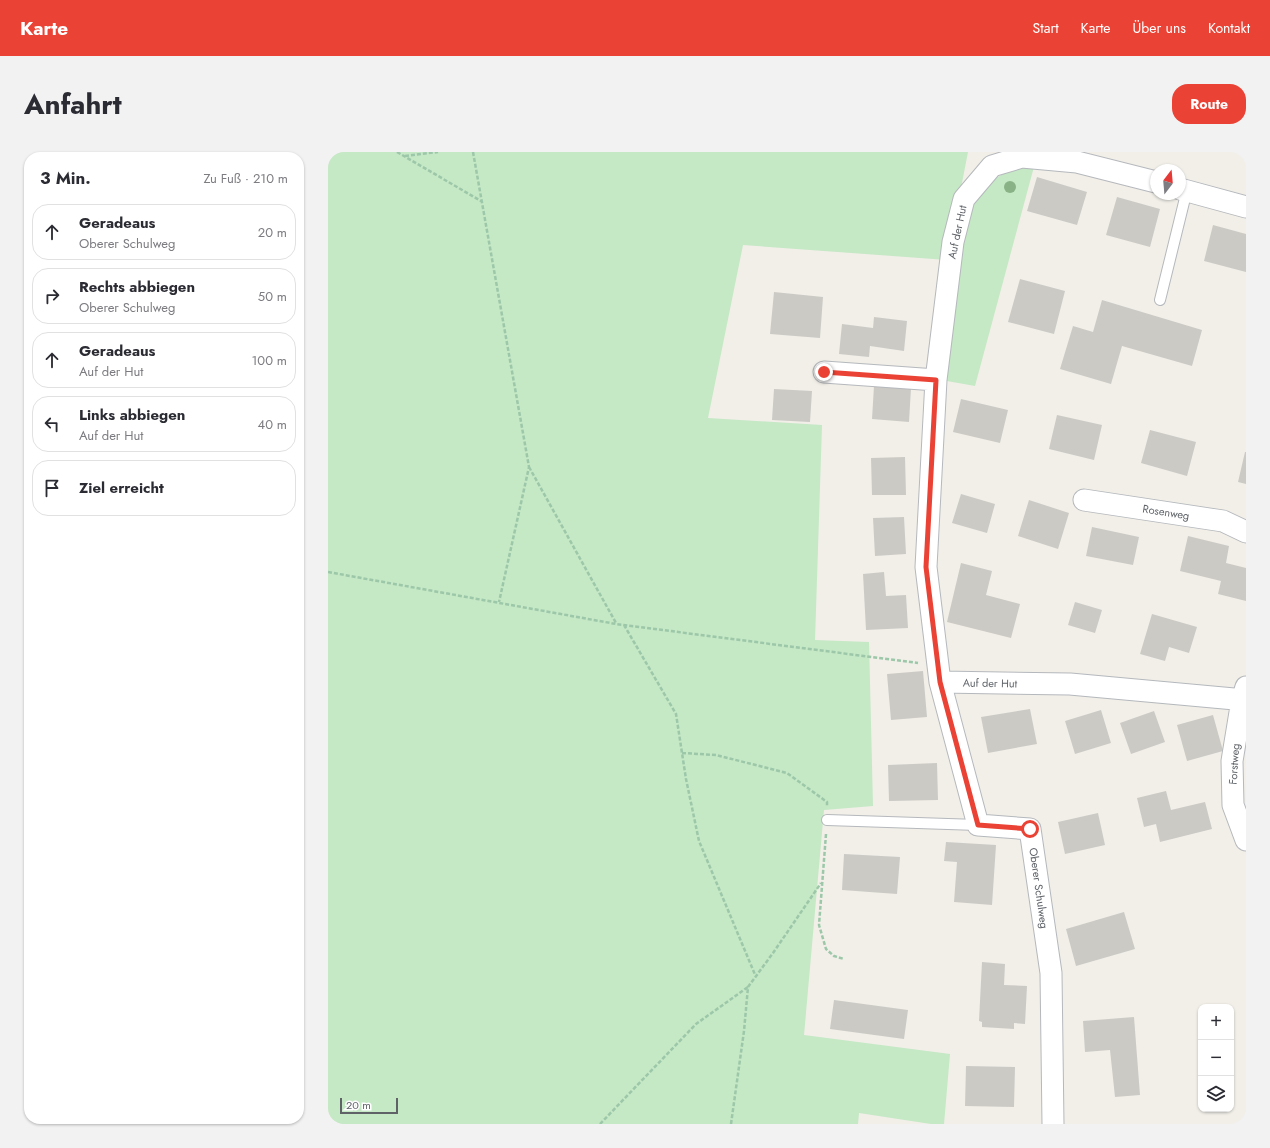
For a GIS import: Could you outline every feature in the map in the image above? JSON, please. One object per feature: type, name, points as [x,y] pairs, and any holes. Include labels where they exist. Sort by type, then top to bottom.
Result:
[{"type":"street","name":"Auf der Hut","points":[[1150,180],[1077,162],[1022,156],[992,166],[964,199],[953,242],[936,380],[926,567],[940,682],[1070,684],[1245,696]]},
{"type":"street","points":[[1186,191],[1246,207]]},
{"type":"street","points":[[824,372],[936,380]]},
{"type":"street","name":"Rosenweg","points":[[1084,500],[1223,521],[1246,532]]},
{"type":"street","points":[[940,682],[978,825]]},
{"type":"street","name":"Forstweg","points":[[1245,696],[1232,762],[1232,805],[1246,840]]},
{"type":"street","name":"Oberer Schulweg","points":[[978,825],[1030,829],[1051,973],[1053,1124]]},
{"type":"lane","points":[[1160,300],[1182,200]]},
{"type":"lane","points":[[827,820],[978,825]]},
{"type":"path","points":[[397,152],[481,201]]},
{"type":"path","points":[[405,156],[438,152]]},
{"type":"path","points":[[473,152],[529,467],[616,624]]},
{"type":"path","points":[[499,602],[529,467]]},
{"type":"path","points":[[328,572],[616,624],[923,664],[940,682]]},
{"type":"path","points":[[624,625],[676,714],[686,779],[700,841],[756,977]]},
{"type":"path","points":[[682,753],[716,755],[788,773],[826,802],[827,820],[819,925],[826,949],[834,956],[844,959]]},
{"type":"path","points":[[600,1124],[696,1024],[748,987],[822,881]]},
{"type":"path","points":[[731,1124],[744,1031],[748,987]]},
{"type":"green space","points":[[328,152],[968,152],[947,260],[743,245],[708,418],[822,425],[815,640],[869,642],[873,806],[824,810],[804,1035],[950,1054],[944,1124],[931,1124],[859,1113],[858,1124],[328,1124]]},
{"type":"green space","points":[[1035,163],[975,386],[947,381],[959,264],[971,205],[987,183],[1003,174]]},
{"type":"building","points":[[1037,177],[1087,192],[1077,225],[1027,211]]},
{"type":"building","points":[[1117,197],[1160,209],[1150,247],[1106,235]]},
{"type":"building","points":[[1213,225],[1246,234],[1246,272],[1204,261]]},
{"type":"building","points":[[1020,279],[1065,291],[1054,334],[1008,322]]},
{"type":"building","points":[[774,292],[823,297],[820,338],[770,334]]},
{"type":"building","points":[[1102,300],[1202,330],[1192,366],[1122,346],[1111,384],[1060,369],[1073,326],[1093,332]]},
{"type":"building","points":[[874,317],[907,321],[904,351],[870,346],[869,357],[839,354],[842,324],[873,328]]},
{"type":"building","points":[[874,386],[911,388],[909,422],[872,419]]},
{"type":"building","points":[[774,389],[812,391],[810,422],[772,420]]},
{"type":"building","points":[[961,399],[1008,410],[1000,443],[953,432]]},
{"type":"building","points":[[1057,415],[1102,425],[1094,460],[1049,449]]},
{"type":"building","points":[[1150,430],[1196,442],[1187,476],[1141,463]]},
{"type":"building","points":[[1246,452],[1246,484],[1238,482]]},
{"type":"building","points":[[905,457],[906,495],[872,495],[871,458]]},
{"type":"building","points":[[961,494],[995,504],[987,533],[952,523]]},
{"type":"building","points":[[1029,500],[1069,513],[1058,549],[1018,536]]},
{"type":"building","points":[[904,517],[906,554],[875,556],[873,518]]},
{"type":"building","points":[[1092,527],[1139,537],[1133,565],[1086,556]]},
{"type":"building","points":[[1188,536],[1229,546],[1226,563],[1246,568],[1246,601],[1218,594],[1221,581],[1180,571]]},
{"type":"building","points":[[961,563],[992,571],[986,595],[1020,604],[1011,638],[947,622]]},
{"type":"building","points":[[884,572],[886,596],[906,595],[908,628],[866,630],[863,574]]},
{"type":"building","points":[[1075,602],[1102,610],[1095,633],[1068,625]]},
{"type":"building","points":[[1152,614],[1197,627],[1189,653],[1169,647],[1165,661],[1140,654]]},
{"type":"building","points":[[923,671],[927,717],[891,720],[887,674]]},
{"type":"building","points":[[1030,709],[1037,744],[988,753],[981,717]]},
{"type":"building","points":[[1101,710],[1111,743],[1075,754],[1065,721]]},
{"type":"building","points":[[1154,711],[1165,742],[1131,754],[1120,723]]},
{"type":"building","points":[[1213,715],[1223,751],[1187,761],[1177,725]]},
{"type":"building","points":[[937,763],[938,800],[889,801],[888,765]]},
{"type":"building","points":[[1166,791],[1171,810],[1205,802],[1212,829],[1160,842],[1156,824],[1144,827],[1137,798]]},
{"type":"building","points":[[1098,813],[1105,845],[1065,854],[1058,822]]},
{"type":"building","points":[[946,842],[996,845],[992,905],[954,902],[957,862],[944,861]]},
{"type":"building","points":[[844,854],[900,857],[897,894],[842,890]]},
{"type":"building","points":[[1124,912],[1135,949],[1076,966],[1066,929]]},
{"type":"building","points":[[982,962],[1005,964],[1004,985],[1027,986],[1025,1024],[1014,1023],[1014,1029],[982,1027],[982,1022],[979,1021]]},
{"type":"building","points":[[834,1000],[908,1010],[904,1039],[830,1029]]},
{"type":"building","points":[[1134,1017],[1140,1095],[1115,1097],[1110,1050],[1085,1052],[1083,1021]]},
{"type":"building","points":[[966,1066],[1015,1067],[1014,1107],[965,1106]]},
{"type":"route","points":[[824,372],[936,380],[926,567],[940,682],[978,825],[1030,829]]}]
